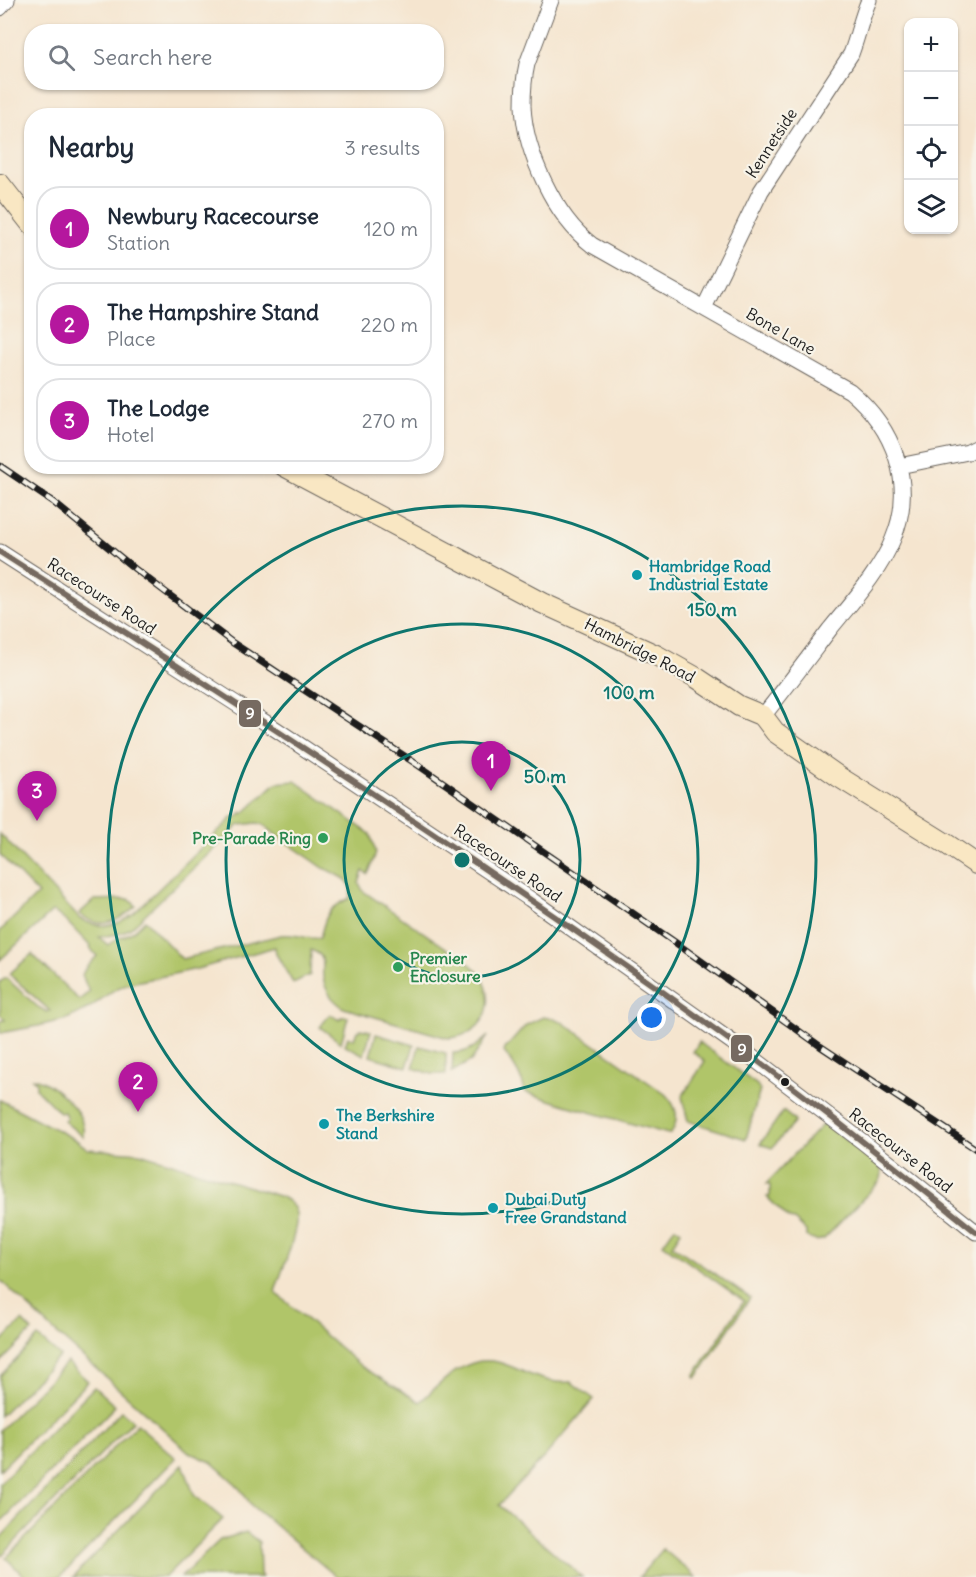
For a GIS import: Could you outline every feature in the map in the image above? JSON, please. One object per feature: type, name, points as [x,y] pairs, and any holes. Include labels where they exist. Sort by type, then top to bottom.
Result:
[{"type":"main road","points":[[0,184],[24,215]]},
{"type":"main road","name":"Hambridge Road","points":[[299,474],[542,603],[656,656],[697,678],[739,706],[763,716],[775,732],[839,777],[976,864]]},
{"type":"street","points":[[0,8],[7,0]]},
{"type":"street","name":"Bone Lane","points":[[551,0],[531,50],[524,81],[523,106],[538,168],[568,222],[585,240],[850,391],[881,424],[899,466],[902,488],[901,514],[887,552],[869,579],[763,716]]},
{"type":"street","name":"Kennetside","points":[[704,308],[761,191],[851,54],[869,0]]},
{"type":"street","points":[[899,466],[968,452],[976,448]]},
{"type":"street","name":"Racecourse Road","points":[[0,552],[64,591],[286,736],[530,899],[732,1042],[976,1232]]},
{"type":"green space","points":[[295,781],[370,834],[376,853],[369,872],[367,874],[363,871],[359,883],[363,891],[471,965],[481,976],[486,987],[487,1011],[482,1021],[474,1029],[448,1038],[344,1008],[333,999],[326,987],[323,977],[323,960],[320,955],[311,950],[310,975],[293,983],[276,954],[275,947],[197,969],[126,984],[67,1019],[0,1033],[0,1021],[5,1020],[0,1015],[0,982],[6,978],[38,1007],[47,1012],[50,1011],[9,974],[32,954],[79,1000],[89,992],[82,975],[97,956],[68,923],[53,911],[0,960],[0,931],[38,894],[0,855],[0,834],[80,919],[94,924],[114,924],[134,913],[233,817],[240,816],[241,812],[243,814],[276,783]],"holes":[[[260,824],[348,883],[350,898],[328,914],[320,938],[281,935],[182,959],[145,920],[132,932],[108,945],[99,937],[119,934],[131,928],[237,827]]]},
{"type":"green space","points":[[129,899],[136,906],[116,920],[94,922],[79,914],[94,900]]},
{"type":"green space","points":[[330,1014],[339,1020],[342,1017],[348,1017],[341,1043],[320,1027]]},
{"type":"green space","points":[[543,1017],[559,1020],[665,1094],[676,1112],[676,1123],[671,1134],[525,1092],[517,1070],[504,1052],[526,1025]]},
{"type":"green space","points":[[360,1029],[371,1031],[364,1055],[345,1045],[348,1037],[354,1039]]},
{"type":"green space","points":[[376,1034],[414,1045],[407,1067],[370,1056]]},
{"type":"green space","points":[[488,1036],[471,1061],[452,1072],[453,1053],[472,1048]]},
{"type":"green space","points":[[699,1042],[757,1085],[760,1090],[746,1139],[688,1121],[682,1097],[705,1061],[693,1052]]},
{"type":"green space","points":[[419,1046],[446,1053],[446,1074],[432,1074],[413,1068]]},
{"type":"green space","points":[[32,1078],[47,1084],[71,1104],[81,1120],[83,1137],[64,1121],[67,1119],[64,1112],[60,1113],[36,1089],[36,1082]]},
{"type":"green space","points":[[0,1100],[76,1140],[88,1149],[140,1153],[286,1199],[295,1210],[296,1227],[275,1292],[362,1367],[420,1402],[452,1374],[480,1361],[504,1364],[548,1380],[571,1382],[594,1399],[499,1505],[582,1577],[337,1577],[252,1506],[237,1485],[211,1462],[189,1452],[0,1280]]},
{"type":"green space","points":[[783,1111],[795,1122],[772,1148],[760,1144]]},
{"type":"green space","points":[[823,1124],[878,1164],[882,1174],[880,1181],[824,1239],[817,1241],[806,1236],[806,1231],[794,1220],[789,1219],[767,1197],[770,1196],[770,1185],[766,1184]]},
{"type":"green space","points":[[675,1227],[681,1231],[672,1245],[750,1298],[696,1378],[694,1376],[744,1301],[663,1244]]},
{"type":"green space","points":[[22,1321],[32,1331],[0,1363],[0,1343]]},
{"type":"green space","points":[[38,1337],[60,1356],[0,1416],[0,1376]]},
{"type":"green space","points":[[67,1362],[88,1381],[0,1470],[0,1430]]},
{"type":"green space","points":[[94,1387],[115,1406],[0,1523],[0,1483]]},
{"type":"green space","points":[[121,1411],[133,1421],[2,1555],[0,1538]]},
{"type":"green space","points":[[137,1424],[176,1458],[60,1577],[25,1577],[6,1558]]},
{"type":"green space","points":[[183,1464],[194,1495],[223,1519],[165,1577],[73,1577]]},
{"type":"green space","points":[[246,1532],[259,1542],[262,1577],[181,1577],[220,1540]]},
{"type":"green space","points":[[663,1549],[696,1577],[639,1577]]},
{"type":"railway","points":[[0,466],[53,502],[135,569],[233,643],[418,765],[676,943],[820,1046],[976,1149]]},
{"type":"transit line","name":"9","points":[[0,552],[369,791],[551,914],[793,1087],[976,1232]]},
{"type":"place","name":"Hambridge Road Industrial Estate","points":[[637,575]]},
{"type":"place","name":"Newbury Racecourse","points":[[491,791]]},
{"type":"place","name":"The Lodge","points":[[37,821]]},
{"type":"place","name":"Pre-Parade Ring","points":[[323,838]]},
{"type":"place","name":"Premier Enclosure","points":[[398,967]]},
{"type":"place","name":"The Hampshire Stand","points":[[138,1112]]},
{"type":"place","name":"The Berkshire Stand","points":[[324,1124]]},
{"type":"place","name":"Dubai Duty Free Grandstand","points":[[493,1208]]}]
